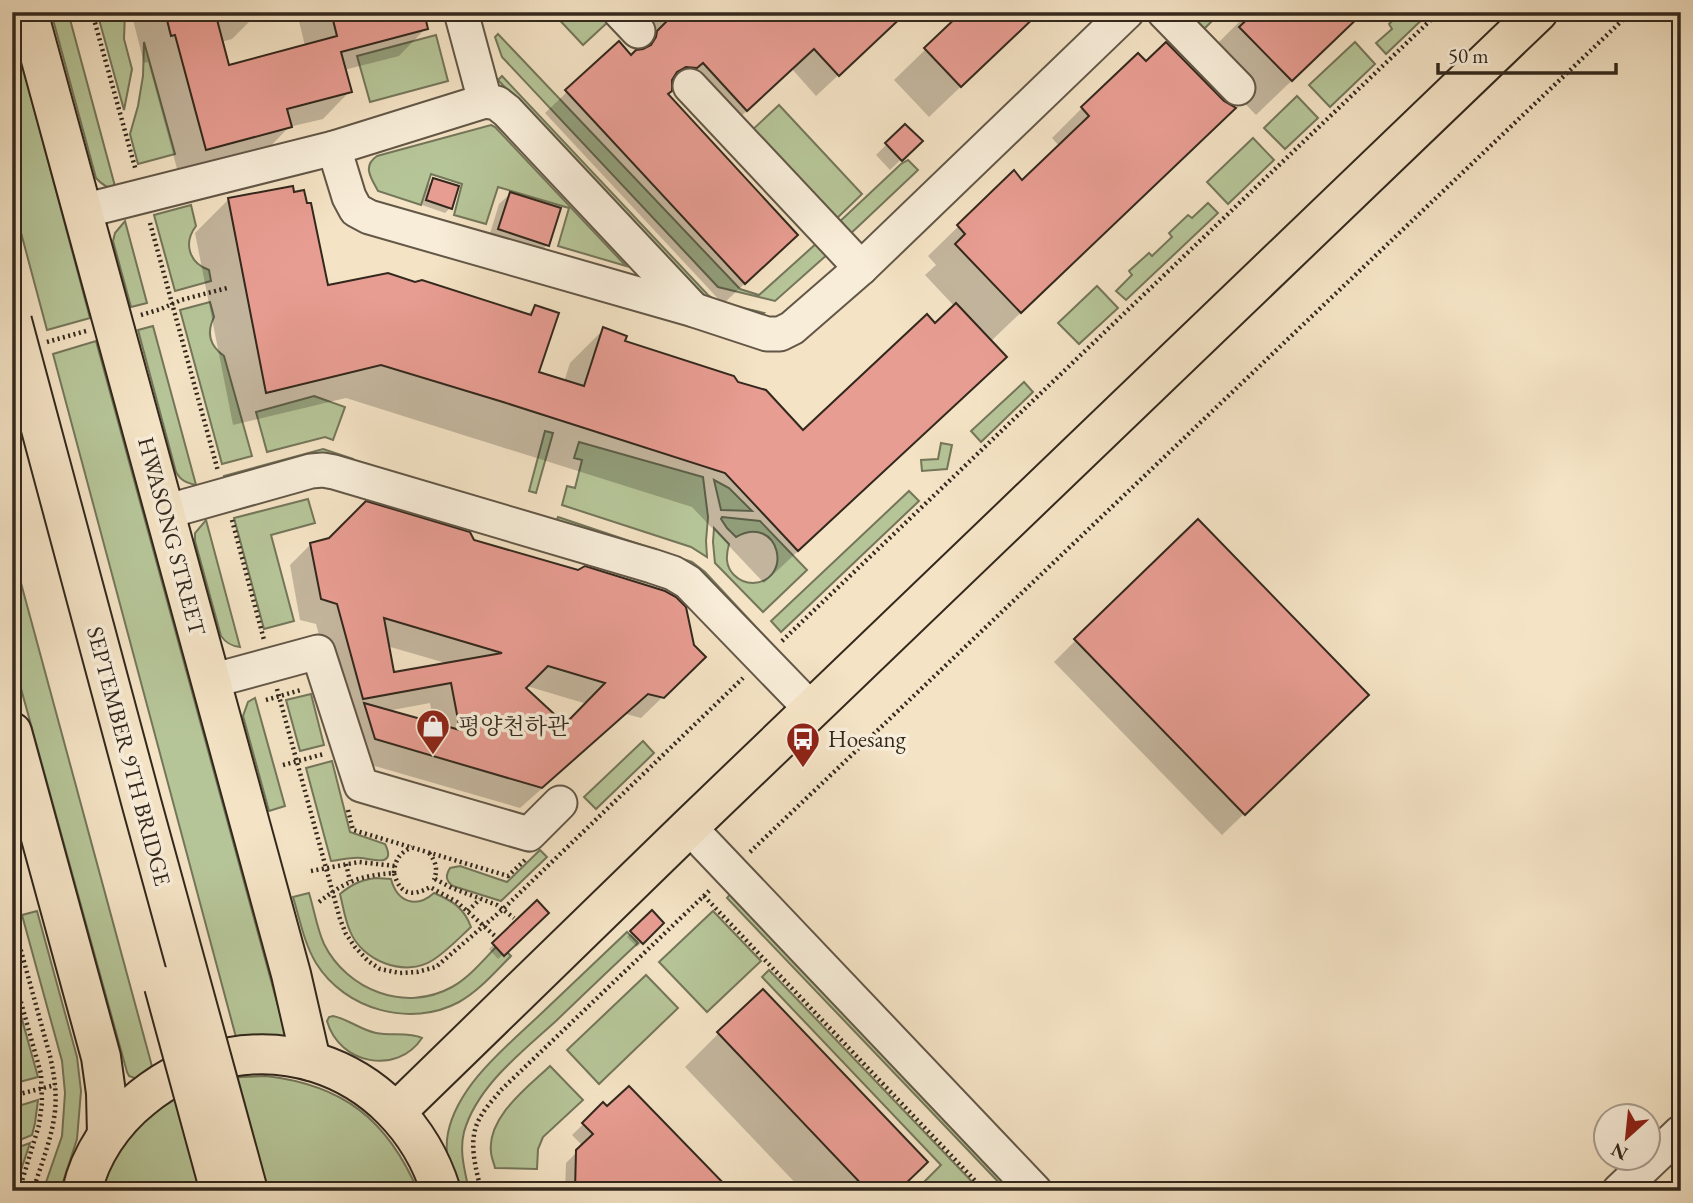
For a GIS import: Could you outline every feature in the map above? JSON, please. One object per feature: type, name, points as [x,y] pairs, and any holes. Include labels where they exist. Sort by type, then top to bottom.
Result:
[{"type":"main road","name":"HWASONG STREET","points":[[28,12],[292,974],[311,1061]]},
{"type":"main road","points":[[396,1112],[811,709],[1538,12]]},
{"type":"main road","name":"SEPTEMBER 9TH BRIDGE","points":[[12,321],[248,1191]]},
{"type":"main road","name":"SEPTEMBER 9TH BRIDGE","points":[[12,423],[220,1191]]},
{"type":"main road","points":[[12,732],[101,1057],[106,1093],[107,1135]]},
{"type":"main road","points":[[82,1191],[107,1135],[119,1119],[159,1084],[188,1069],[218,1059],[249,1054],[280,1055],[311,1061],[368,1088],[396,1112],[413,1132],[430,1159],[441,1191]]},
{"type":"street","points":[[461,12],[485,101]]},
{"type":"street","points":[[334,148],[356,211],[369,217],[694,310],[766,334],[780,334],[792,328],[861,268],[1127,12]]},
{"type":"street","points":[[1164,12],[1237,88]]},
{"type":"street","points":[[690,86],[861,268]]},
{"type":"street","points":[[83,211],[334,148],[485,101],[497,103],[507,111],[694,310]]},
{"type":"street","points":[[165,512],[323,470],[653,566],[688,582],[811,709]]},
{"type":"street","points":[[211,681],[318,652],[360,785],[529,834],[560,803]]},
{"type":"street","points":[[689,827],[1035,1191]]},
{"type":"street","points":[[1619,1191],[1681,1132]]},
{"type":"path","points":[[92,12],[346,934],[368,961],[380,969],[400,973],[436,967],[502,910],[1439,12]]},
{"type":"path","points":[[481,1191],[474,1157],[475,1131],[483,1112],[502,1089],[1631,12]]},
{"type":"path","points":[[283,765],[331,752]]},
{"type":"path","points":[[412,847],[397,858],[394,873],[396,882],[407,892],[415,894],[430,887],[435,879],[437,869],[429,852]]},
{"type":"path","points":[[311,871],[365,862],[395,866]]},
{"type":"path","points":[[365,862],[368,875]]},
{"type":"path","points":[[346,864],[350,881]]},
{"type":"path","points":[[319,902],[350,881],[368,875],[394,873]]},
{"type":"path","points":[[435,879],[497,905],[514,918]]},
{"type":"path","points":[[430,887],[457,902],[496,937]]},
{"type":"path","points":[[457,902],[463,892]]},
{"type":"path","points":[[704,896],[985,1191]]},
{"type":"path","points":[[468,911],[480,899]]},
{"type":"path","points":[[12,918],[50,1056],[55,1085],[53,1126],[33,1191]]},
{"type":"path","points":[[12,970],[41,1074],[42,1088],[39,1125],[19,1191]]},
{"type":"path","points":[[12,1096],[55,1085]]},
{"type":"green space","points":[[51,12],[68,12],[116,190],[105,186],[96,178]]},
{"type":"green space","points":[[97,12],[125,12],[124,39],[132,69],[124,110]]},
{"type":"green space","points":[[552,12],[600,12],[609,21],[583,45]]},
{"type":"green space","points":[[1200,12],[1221,12],[1201,32],[1191,21]]},
{"type":"green space","points":[[1402,12],[1430,12],[1386,54],[1376,43],[1392,29],[1389,24]]},
{"type":"green space","points":[[12,26],[90,318],[47,330],[12,199]]},
{"type":"green space","points":[[498,34],[740,289],[759,295],[818,242],[829,253],[775,301],[718,287],[502,57],[495,37]]},
{"type":"green space","points":[[436,35],[448,81],[370,102],[357,56]]},
{"type":"green space","points":[[144,42],[175,154],[138,164],[130,134],[143,76]]},
{"type":"green space","points":[[1355,42],[1375,64],[1330,107],[1309,85]]},
{"type":"green space","points":[[502,76],[708,295],[727,304],[764,313],[757,318],[704,299],[498,80]]},
{"type":"green space","points":[[1297,96],[1318,118],[1285,149],[1264,128]]},
{"type":"green space","points":[[779,105],[862,194],[833,222],[749,133]]},
{"type":"green space","points":[[491,125],[626,266],[558,246],[569,208],[498,187],[486,224],[454,215],[462,184],[431,174],[421,205],[378,191],[369,168],[377,156]]},
{"type":"green space","points":[[1253,138],[1274,160],[1228,204],[1207,182]]},
{"type":"green space","points":[[908,160],[918,170],[847,237],[836,225]]},
{"type":"green space","points":[[1208,203],[1218,213],[1126,300],[1116,291],[1132,275],[1129,271],[1149,253],[1152,256],[1172,237],[1169,233],[1188,215],[1192,218]]},
{"type":"green space","points":[[191,205],[196,226],[190,239],[190,252],[197,263],[209,270],[211,281],[175,291],[154,215]]},
{"type":"green space","points":[[125,221],[147,303],[131,307],[113,241],[115,233]]},
{"type":"green space","points":[[1097,286],[1118,308],[1079,344],[1058,323]]},
{"type":"green space","points":[[210,302],[214,317],[210,328],[211,339],[215,348],[224,356],[252,456],[222,464],[180,310]]},
{"type":"green space","points":[[153,326],[196,485],[184,481],[176,472],[138,330]]},
{"type":"green space","points":[[96,341],[285,1038],[237,1041],[53,354]]},
{"type":"green space","points":[[1024,382],[1033,392],[981,442],[971,431]]},
{"type":"green space","points":[[314,396],[345,407],[333,440],[325,437],[267,452],[256,412]]},
{"type":"green space","points":[[545,431],[553,433],[536,493],[529,491]]},
{"type":"green space","points":[[579,442],[703,477],[708,517],[707,557],[691,547],[562,505],[567,486],[575,488],[582,460],[574,458]]},
{"type":"green space","points":[[941,443],[952,445],[947,469],[922,471],[921,460],[938,459]]},
{"type":"green space","points":[[323,449],[353,459],[352,462],[225,481],[224,476]]},
{"type":"green space","points":[[714,480],[729,488],[752,511],[721,510]]},
{"type":"green space","points":[[909,491],[919,501],[781,632],[771,621]]},
{"type":"green space","points":[[308,499],[315,523],[271,535],[294,621],[264,629],[234,518]]},
{"type":"green space","points":[[558,517],[692,562],[705,572],[770,642],[766,645],[556,522]]},
{"type":"green space","points":[[722,517],[760,521],[807,570],[763,612],[715,563],[714,528],[729,544],[727,560],[731,572],[745,582],[753,583],[766,579],[774,572],[777,561],[772,540],[763,534],[751,532],[736,537],[727,528]]},
{"type":"green space","points":[[206,520],[240,647],[229,644],[221,636],[195,541],[195,533]]},
{"type":"green space","points":[[12,550],[153,1070],[137,1079],[129,1076],[127,1072],[12,656]]},
{"type":"green space","points":[[311,694],[324,745],[300,751],[286,700]]},
{"type":"green space","points":[[255,698],[285,806],[269,811],[243,716],[248,702]]},
{"type":"green space","points":[[643,741],[654,753],[596,809],[584,797]]},
{"type":"green space","points":[[332,761],[350,832],[385,844],[388,852],[386,859],[354,858],[331,861],[306,768]]},
{"type":"green space","points":[[540,850],[547,857],[501,901],[453,886],[448,880],[450,868],[460,866],[507,882]]},
{"type":"green space","points":[[376,878],[391,879],[398,893],[408,901],[421,901],[434,893],[447,899],[461,910],[471,927],[443,953],[422,965],[398,967],[374,958],[356,942],[350,931],[340,894],[357,883]]},
{"type":"green space","points":[[309,893],[324,944],[334,960],[362,985],[379,992],[415,998],[434,995],[465,978],[499,944],[511,956],[466,998],[440,1010],[400,1013],[380,1010],[344,993],[316,963],[305,939],[293,897]]},
{"type":"green space","points":[[731,893],[1011,1187],[1007,1191],[727,898]]},
{"type":"green space","points":[[37,911],[77,1057],[81,1091],[77,1139],[60,1191],[43,1191],[62,1136],[65,1093],[62,1061],[22,915]]},
{"type":"green space","points":[[713,911],[761,961],[707,1012],[659,962]]},
{"type":"green space","points":[[627,932],[638,943],[515,1058],[479,1100],[470,1115],[462,1147],[469,1191],[453,1191],[447,1140],[454,1115],[463,1097],[502,1050]]},
{"type":"green space","points":[[769,970],[981,1191],[915,1191],[941,1165],[762,977]]},
{"type":"green space","points":[[646,975],[678,1008],[599,1084],[567,1050]]},
{"type":"green space","points":[[18,1005],[38,1077],[12,1084],[12,1007]]},
{"type":"green space","points":[[333,1016],[376,1033],[422,1038],[411,1050],[398,1057],[384,1061],[370,1060],[343,1047],[327,1021]]},
{"type":"green space","points":[[550,1066],[583,1100],[543,1137],[538,1149],[537,1169],[495,1168],[491,1139],[495,1127],[511,1104]]},
{"type":"green space","points":[[266,1076],[318,1088],[340,1097],[359,1110],[377,1125],[392,1144],[418,1191],[99,1191],[117,1153],[132,1133],[170,1100],[216,1081]]},
{"type":"green space","points":[[38,1100],[32,1135],[20,1140],[12,1138],[12,1108]]},
{"type":"green space","points":[[30,1143],[14,1191],[12,1191],[12,1145]]},
{"type":"building","points":[[165,12],[215,12],[229,65],[337,36],[331,12],[424,12],[428,29],[341,52],[352,92],[287,109],[292,127],[206,150],[175,35],[171,36]]},
{"type":"building","points":[[656,12],[907,12],[839,76],[814,49],[747,111],[703,63],[697,68],[686,67],[677,72],[672,80],[672,91],[668,94],[798,235],[745,284],[565,90],[619,41],[631,55],[636,50],[651,45],[657,31],[666,22]]},
{"type":"building","points":[[962,12],[1040,12],[961,87],[924,48]]},
{"type":"building","points":[[1255,12],[1364,12],[1292,81],[1239,27]]},
{"type":"building","points":[[1166,42],[1224,101],[1236,108],[1021,313],[955,244],[965,234],[957,225],[1014,170],[1022,180],[1089,116],[1081,107],[1138,53],[1146,61]]},
{"type":"building","points":[[905,124],[923,141],[902,161],[885,143]]},
{"type":"building","points":[[433,178],[459,186],[452,209],[426,200]]},
{"type":"building","points":[[293,186],[294,192],[304,190],[307,203],[311,203],[328,285],[388,273],[415,282],[422,280],[531,315],[535,305],[559,313],[539,372],[584,386],[603,327],[627,336],[625,341],[734,376],[738,382],[766,390],[803,430],[927,314],[935,323],[956,303],[1007,357],[798,551],[725,473],[381,365],[266,393],[228,198]]},
{"type":"building","points":[[510,192],[561,208],[549,246],[498,229]]},
{"type":"building","points":[[366,501],[470,532],[474,540],[578,570],[585,566],[665,591],[686,607],[694,645],[706,657],[664,698],[648,694],[542,788],[375,739],[364,703],[460,730],[451,683],[363,699],[337,604],[321,599],[310,543],[329,538]],"holes":[[[384,618],[502,653],[394,672]],[[548,666],[605,683],[565,724],[526,688]]]},
{"type":"building","points":[[1198,519],[1369,695],[1245,815],[1074,639]]},
{"type":"building","points":[[537,900],[549,913],[504,956],[492,943]]},
{"type":"building","points":[[652,910],[664,923],[643,944],[630,931]]},
{"type":"building","points":[[763,989],[928,1162],[898,1191],[868,1191],[717,1032]]},
{"type":"building","points":[[629,1086],[731,1191],[575,1191],[576,1150],[593,1134],[582,1123],[603,1102],[607,1106]]},
{"type":"place","name":"평양천하관","points":[[433,756]]},
{"type":"place","name":"Hoesang","points":[[803,769]]}]
